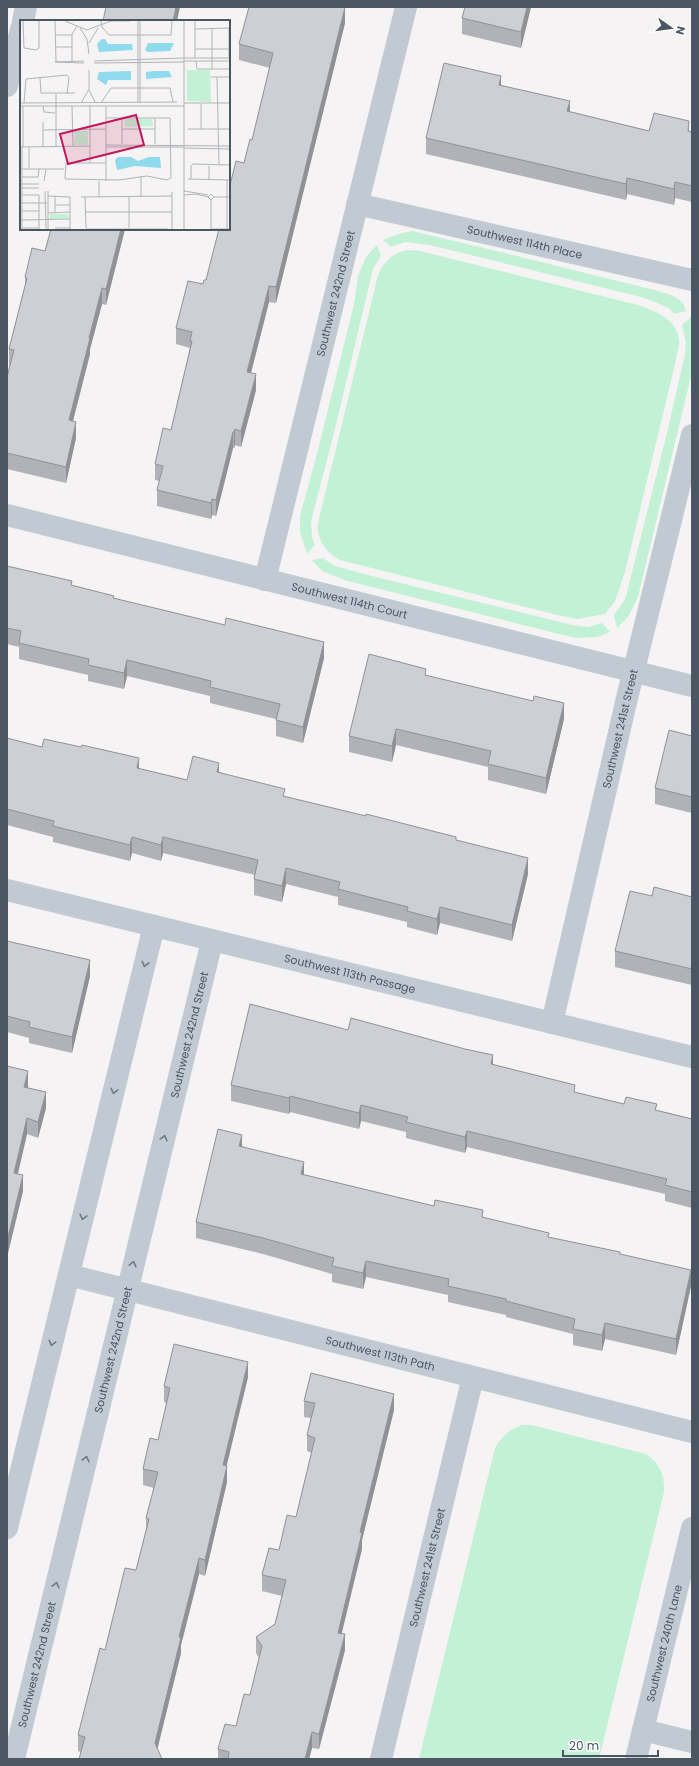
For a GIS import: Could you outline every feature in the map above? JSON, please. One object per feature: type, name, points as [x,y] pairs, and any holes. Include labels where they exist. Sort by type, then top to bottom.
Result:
[{"type":"street","points":[[23,20],[26,7]]},
{"type":"street","name":"Southwest 242nd Street","points":[[266,580],[406,7]]},
{"type":"street","points":[[7,86],[20,33]]},
{"type":"street","name":"Southwest 114th Place","points":[[357,204],[692,280]]},
{"type":"street","name":"Southwest 241st Street","points":[[552,1023],[633,672],[692,435]]},
{"type":"street","name":"Southwest 114th Court","points":[[7,515],[692,686]]},
{"type":"street","name":"Southwest 113th Passage","points":[[7,890],[692,1057]]},
{"type":"street","points":[[7,1528],[154,926]]},
{"type":"street","name":"Southwest 242nd Street","points":[[14,1759],[212,941]]},
{"type":"street","name":"Southwest 113th Path","points":[[69,1275],[692,1432]]},
{"type":"street","name":"Southwest 241st Street","points":[[382,1759],[473,1377]]},
{"type":"street","name":"Southwest 240th Lane","points":[[636,1759],[692,1528]]},
{"type":"street","points":[[643,1730],[692,1742]]},
{"type":"green space","points":[[412,231],[658,291],[675,297],[682,303],[686,311],[674,314],[669,308],[645,298],[430,245],[405,242],[391,247],[383,240]]},
{"type":"green space","points":[[377,245],[381,256],[373,269],[333,437],[311,521],[312,537],[315,545],[307,554],[300,532],[300,516],[354,304],[358,276],[366,257]]},
{"type":"green space","points":[[406,250],[420,251],[638,305],[652,310],[666,318],[676,329],[679,337],[679,347],[625,572],[615,601],[605,614],[578,619],[562,616],[340,560],[330,554],[320,540],[318,523],[377,279],[387,260]]},
{"type":"green space","points":[[691,317],[692,372],[638,597],[628,617],[617,628],[614,615],[626,596],[668,429],[685,354],[686,343],[682,325]]},
{"type":"green space","points":[[323,558],[335,566],[364,574],[572,625],[588,627],[602,623],[610,632],[597,637],[575,638],[348,581],[322,571],[312,560]]},
{"type":"green space","points":[[522,1425],[531,1425],[646,1454],[661,1470],[664,1480],[664,1492],[599,1759],[419,1759],[495,1448],[506,1434]]},
{"type":"building","points":[[106,7],[176,7],[173,20],[103,20]]},
{"type":"building","points":[[249,7],[345,7],[276,287],[269,286],[247,372],[256,374],[241,431],[235,429],[233,432],[216,500],[212,499],[211,503],[157,490],[163,466],[155,464],[163,428],[171,430],[192,341],[190,341],[192,332],[176,328],[188,281],[203,284],[204,280],[206,280],[219,230],[230,230],[230,185],[236,161],[244,163],[250,139],[252,140],[273,53],[239,44]]},
{"type":"building","points":[[465,7],[527,7],[521,32],[462,18]]},
{"type":"building","points":[[444,63],[501,76],[499,85],[570,101],[567,111],[649,131],[654,113],[689,121],[688,131],[692,132],[692,186],[675,182],[674,189],[627,178],[626,184],[426,138]]},
{"type":"building","points":[[51,230],[121,230],[106,289],[102,288],[69,420],[76,422],[66,467],[7,453],[7,377],[14,350],[9,349],[27,278],[25,277],[32,248],[45,251]]},
{"type":"building","points":[[7,566],[72,581],[71,585],[114,596],[113,598],[225,625],[226,618],[324,642],[303,727],[276,720],[280,704],[210,687],[211,681],[127,660],[124,673],[88,665],[89,659],[19,643],[21,631],[7,628]]},
{"type":"building","points":[[369,654],[426,669],[425,675],[533,701],[534,696],[564,703],[546,778],[488,764],[491,751],[396,729],[392,746],[349,736]]},
{"type":"building","points":[[669,730],[692,736],[692,797],[655,788]]},
{"type":"building","points":[[7,738],[42,747],[44,739],[81,747],[82,745],[139,758],[137,768],[187,780],[193,756],[219,763],[217,772],[285,789],[283,796],[366,816],[366,814],[456,837],[456,840],[528,858],[512,925],[440,907],[437,919],[407,911],[408,907],[338,889],[340,882],[286,868],[282,886],[254,879],[258,860],[163,837],[161,845],[132,837],[130,845],[53,826],[54,821],[7,809]]},
{"type":"building","points":[[654,887],[692,897],[692,969],[615,951],[630,891],[652,896]]},
{"type":"building","points":[[7,941],[90,960],[72,1037],[29,1027],[30,1022],[7,1016]]},
{"type":"building","points":[[250,1004],[348,1030],[351,1018],[465,1049],[493,1055],[491,1064],[575,1085],[574,1092],[624,1104],[626,1097],[657,1104],[655,1110],[692,1119],[692,1192],[665,1185],[667,1179],[467,1131],[465,1137],[406,1122],[408,1117],[361,1105],[359,1113],[290,1096],[289,1098],[231,1085]]},
{"type":"building","points":[[7,1066],[28,1071],[24,1087],[46,1092],[38,1122],[27,1118],[14,1173],[23,1175],[7,1241]]},
{"type":"building","points":[[218,1129],[242,1135],[239,1146],[304,1162],[301,1174],[434,1206],[435,1200],[483,1210],[482,1217],[549,1233],[548,1237],[620,1252],[620,1254],[691,1270],[676,1339],[605,1323],[602,1335],[573,1329],[575,1319],[506,1301],[506,1299],[448,1286],[449,1279],[366,1261],[363,1273],[332,1266],[334,1258],[263,1238],[196,1222]]},
{"type":"building","points":[[174,1344],[248,1362],[223,1465],[227,1466],[205,1560],[199,1558],[155,1743],[162,1759],[79,1759],[85,1737],[78,1735],[100,1648],[105,1650],[125,1568],[136,1570],[149,1519],[146,1518],[158,1472],[143,1469],[150,1438],[158,1440],[170,1388],[164,1386]]},
{"type":"building","points":[[311,1373],[394,1394],[360,1532],[362,1533],[338,1633],[345,1634],[319,1734],[312,1732],[305,1759],[228,1759],[229,1752],[218,1749],[225,1724],[236,1726],[244,1694],[250,1695],[262,1646],[256,1637],[275,1624],[286,1580],[262,1575],[269,1548],[279,1550],[287,1515],[296,1517],[315,1438],[307,1435],[315,1403],[304,1401]]}]
